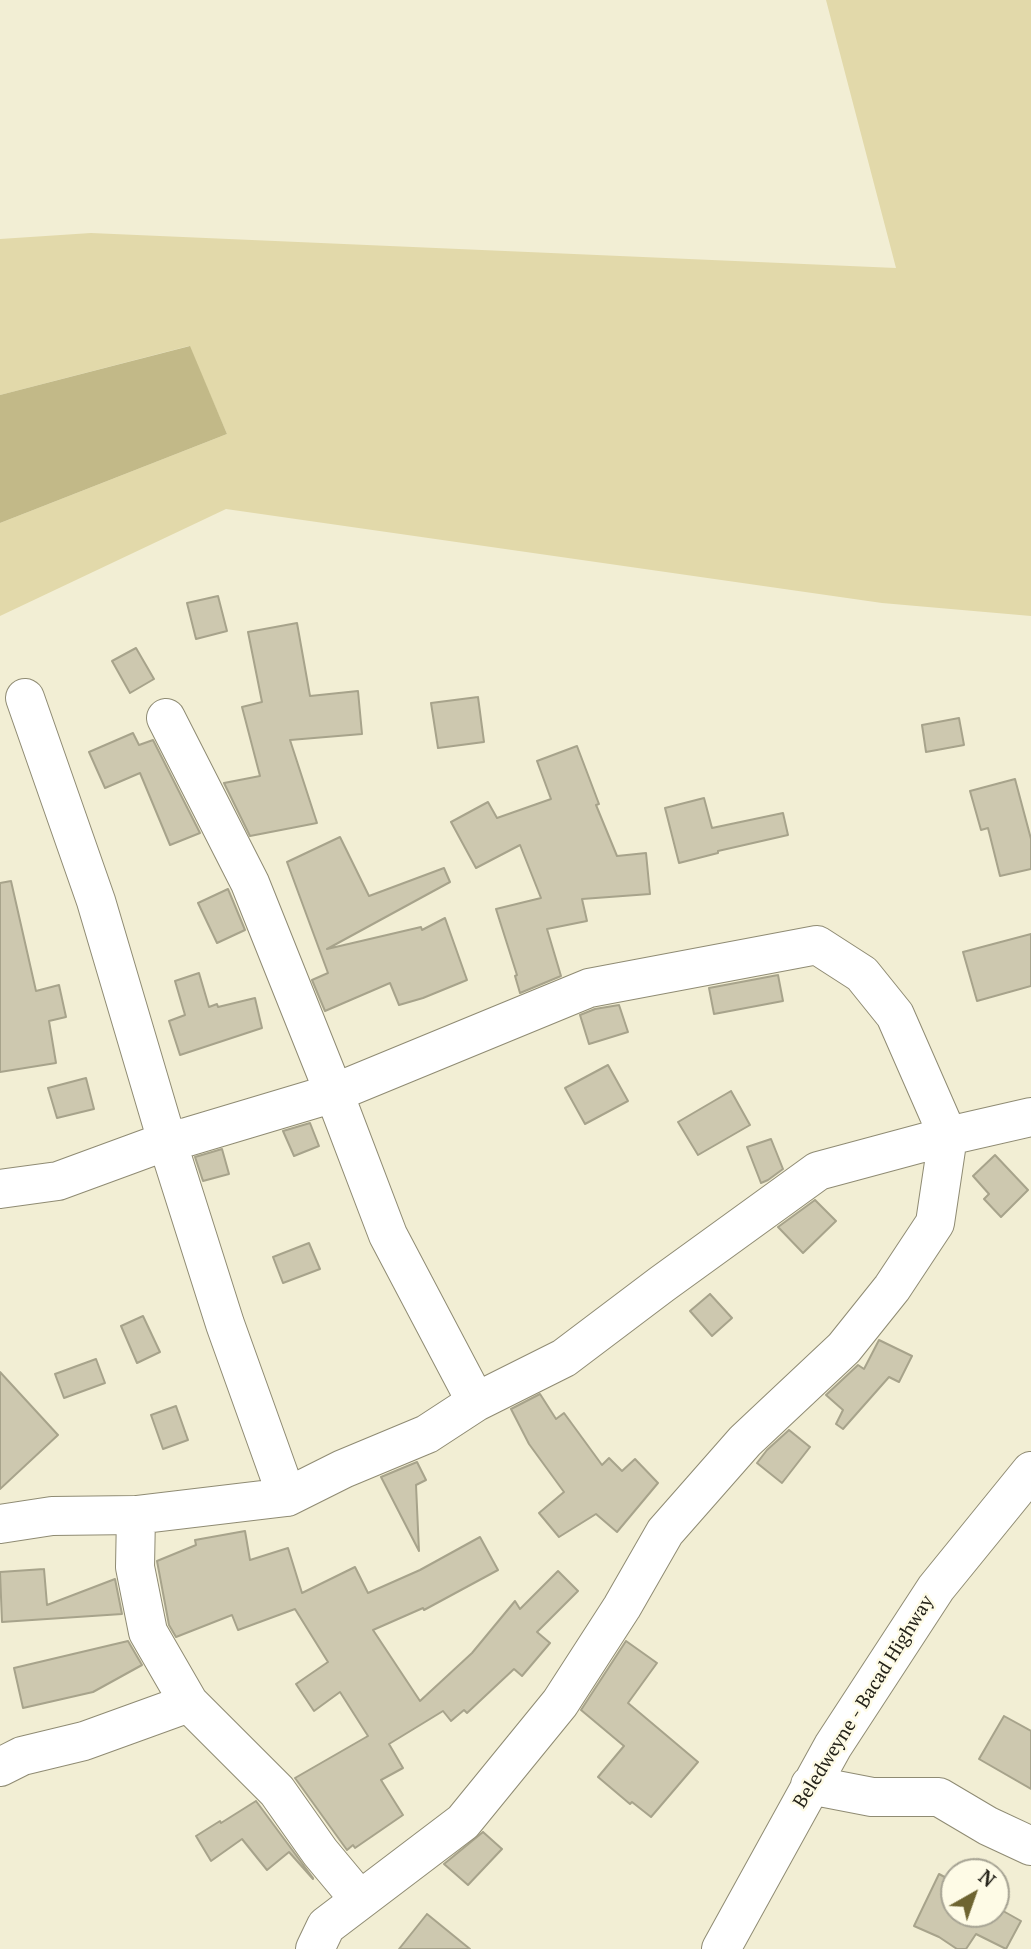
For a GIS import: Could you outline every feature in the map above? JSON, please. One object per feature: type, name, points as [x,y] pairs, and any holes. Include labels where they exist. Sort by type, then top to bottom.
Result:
[{"type":"street","points":[[25,698],[96,901],[225,1324],[287,1497]]},
{"type":"street","points":[[166,718],[250,883],[388,1235],[476,1402]]},
{"type":"street","points":[[0,1189],[58,1181],[167,1141],[334,1093],[590,988],[817,944],[862,974],[895,1015],[948,1136],[934,1223],[892,1288],[844,1348],[745,1441],[665,1532],[622,1607],[559,1703],[463,1822],[326,1926],[315,1949]]},
{"type":"street","points":[[0,1524],[52,1516],[135,1515],[287,1497],[343,1469],[427,1434],[476,1402],[564,1358],[818,1171],[1031,1117]]},
{"type":"street","name":"Beledweyne - Bacad Highway","points":[[721,1949],[833,1746],[936,1588],[1031,1471]]},
{"type":"street","points":[[135,1515],[135,1567],[148,1632],[190,1703],[277,1791],[320,1852],[360,1900]]},
{"type":"street","points":[[0,1767],[22,1756],[84,1741],[190,1703]]},
{"type":"street","points":[[810,1785],[872,1797],[939,1797],[988,1826],[1031,1846]]},
{"type":"shaded area","points":[[826,0],[1031,0],[1031,616],[882,603],[226,509],[0,616],[0,523],[227,434],[189,346],[0,395],[0,239],[91,233],[896,268]]},
{"type":"shaded area","points":[[190,346],[227,434],[0,523],[0,395]]},
{"type":"building","points":[[218,596],[227,631],[196,639],[187,603]]},
{"type":"building","points":[[297,623],[310,696],[358,691],[362,734],[290,740],[317,823],[250,836],[224,783],[260,776],[242,707],[262,702],[248,632]]},
{"type":"building","points":[[136,648],[154,679],[130,693],[112,661]]},
{"type":"building","points":[[478,697],[484,742],[438,748],[431,703]]},
{"type":"building","points":[[959,718],[964,745],[926,752],[922,725]]},
{"type":"building","points":[[133,733],[139,745],[153,740],[200,833],[170,845],[140,773],[105,788],[89,752]]},
{"type":"building","points":[[577,746],[599,804],[596,805],[617,856],[646,853],[650,894],[582,899],[587,921],[547,929],[561,976],[520,993],[496,909],[541,898],[520,845],[476,868],[451,822],[488,802],[497,818],[551,799],[537,761]]},
{"type":"building","points":[[1015,779],[1031,839],[1031,869],[1000,876],[988,828],[981,830],[970,791]]},
{"type":"building","points":[[704,798],[712,828],[783,813],[788,835],[679,863],[665,808]]},
{"type":"building","points":[[340,837],[369,896],[444,868],[450,882],[327,949],[421,927],[422,930],[445,918],[467,980],[399,1005],[390,983],[325,1011],[312,980],[328,973],[287,862]]},
{"type":"building","points":[[11,881],[36,991],[59,985],[66,1017],[49,1021],[56,1063],[0,1072],[0,883]]},
{"type":"building","points":[[228,889],[245,930],[217,943],[198,903]]},
{"type":"building","points":[[1031,934],[1031,986],[977,1001],[963,952]]},
{"type":"building","points":[[199,973],[209,1007],[255,998],[262,1028],[180,1055],[169,1021],[185,1015],[175,981]]},
{"type":"building","points":[[778,975],[783,1001],[714,1014],[709,988]]},
{"type":"building","points":[[619,1005],[628,1032],[589,1044],[580,1015]]},
{"type":"building","points":[[608,1065],[628,1101],[585,1124],[565,1088]]},
{"type":"building","points":[[86,1078],[94,1109],[57,1118],[48,1088]]},
{"type":"building","points":[[731,1091],[750,1125],[698,1155],[678,1122]]},
{"type":"building","points":[[310,1123],[319,1146],[294,1156],[283,1131]]},
{"type":"building","points":[[771,1139],[783,1169],[761,1183],[747,1147]]},
{"type":"building","points":[[222,1149],[229,1174],[203,1181],[195,1157]]},
{"type":"building","points":[[995,1155],[1028,1190],[1001,1217],[984,1199],[989,1194],[973,1176]]},
{"type":"building","points":[[815,1200],[836,1221],[803,1253],[778,1227]]},
{"type":"building","points":[[309,1243],[320,1269],[283,1283],[273,1257]]},
{"type":"building","points":[[710,1294],[732,1318],[712,1336],[690,1311]]},
{"type":"building","points":[[143,1316],[160,1352],[137,1363],[121,1326]]},
{"type":"building","points":[[879,1340],[912,1356],[899,1382],[889,1377],[843,1429],[836,1424],[843,1410],[826,1395],[858,1365],[864,1369]]},
{"type":"building","points":[[96,1359],[105,1383],[64,1398],[55,1374]]},
{"type":"building","points":[[0,1372],[58,1435],[0,1489]]},
{"type":"building","points":[[540,1394],[556,1419],[564,1413],[602,1465],[609,1458],[622,1471],[635,1459],[658,1483],[617,1532],[596,1514],[559,1537],[539,1513],[564,1492],[529,1444],[511,1409]]},
{"type":"building","points":[[176,1406],[188,1440],[163,1449],[151,1415]]},
{"type":"building","points":[[789,1430],[810,1447],[782,1483],[757,1463]]},
{"type":"building","points":[[417,1462],[426,1480],[416,1485],[419,1551],[381,1477]]},
{"type":"building","points":[[245,1531],[250,1560],[288,1548],[302,1593],[355,1567],[368,1593],[420,1570],[480,1537],[498,1570],[424,1610],[423,1608],[373,1630],[420,1701],[472,1653],[515,1601],[520,1609],[558,1571],[578,1591],[537,1632],[550,1643],[522,1676],[514,1669],[467,1713],[464,1710],[451,1721],[443,1711],[389,1744],[403,1768],[381,1780],[403,1815],[355,1848],[353,1845],[347,1850],[295,1778],[368,1736],[340,1692],[314,1711],[296,1684],[328,1662],[295,1609],[238,1630],[232,1615],[176,1637],[169,1625],[157,1561],[196,1545],[195,1540]]},
{"type":"building","points":[[44,1569],[47,1605],[115,1579],[122,1614],[2,1622],[0,1572]]},
{"type":"building","points":[[128,1641],[142,1665],[93,1692],[23,1708],[14,1668]]},
{"type":"building","points":[[626,1641],[657,1663],[628,1703],[698,1762],[651,1817],[632,1802],[630,1804],[598,1777],[624,1746],[581,1710]]},
{"type":"building","points":[[1004,1716],[1031,1731],[1031,1789],[979,1759]]},
{"type":"building","points":[[256,1801],[313,1879],[289,1852],[267,1870],[242,1839],[211,1861],[196,1836]]},
{"type":"building","points":[[483,1832],[502,1849],[468,1885],[444,1864]]},
{"type":"building","points":[[939,1874],[940,1928],[1010,1928],[1010,1915],[1021,1921],[1006,1949],[976,1934],[966,1949],[957,1949],[914,1926]]},
{"type":"building","points":[[427,1914],[470,1949],[399,1949]]}]
